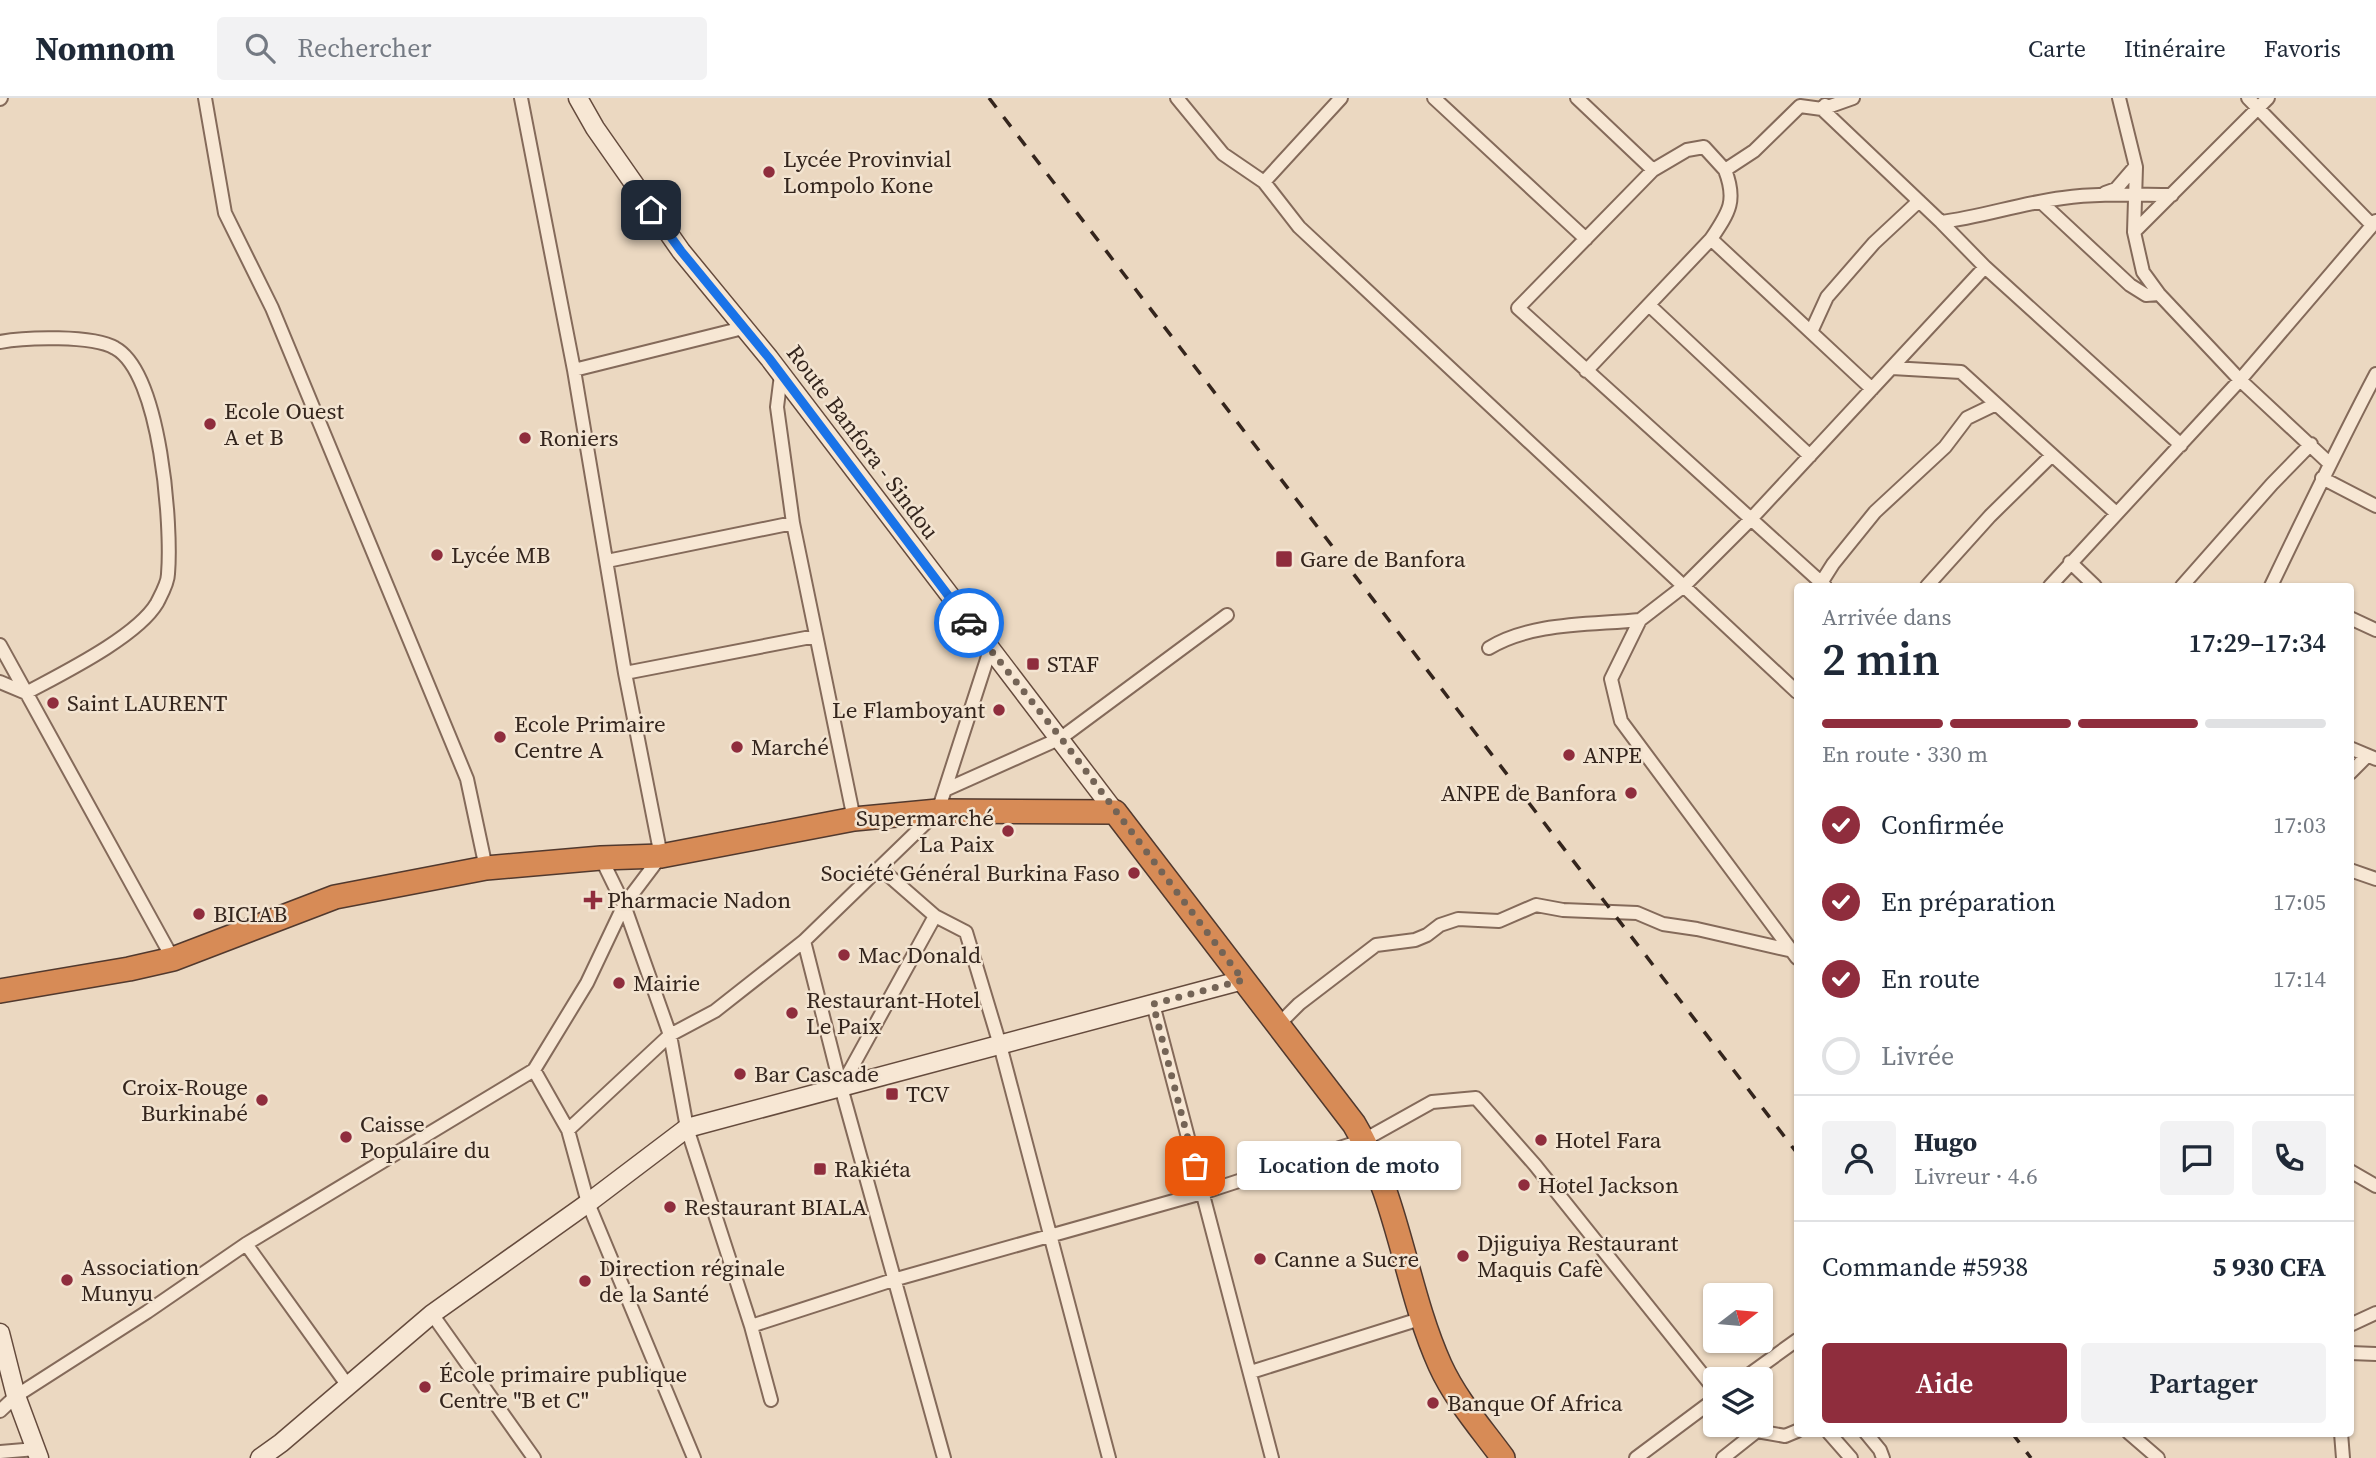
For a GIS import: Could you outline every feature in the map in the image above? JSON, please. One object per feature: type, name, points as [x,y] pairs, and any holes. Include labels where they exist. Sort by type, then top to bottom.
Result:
[{"type":"highway","points":[[0,990],[173,959],[335,897],[486,868],[601,858],[661,856],[855,819],[938,811],[1115,812],[1364,1140],[1389,1202],[1423,1318],[1440,1364],[1451,1387],[1503,1458]]},
{"type":"main road","name":"Route Banfora - Sindou","points":[[578,98],[595,128],[681,251],[781,375],[1115,812]]},
{"type":"main road","points":[[260,1458],[432,1314],[588,1203],[687,1128],[1243,980]]},
{"type":"main road","points":[[0,1333],[16,1396],[37,1454]]},
{"type":"street","points":[[205,98],[225,213],[272,308],[467,779],[486,868]]},
{"type":"street","points":[[0,1410],[16,1396],[147,1312],[246,1244],[534,1070],[587,983],[624,905],[661,856],[625,673],[574,370],[521,98]]},
{"type":"street","points":[[1177,98],[1223,154],[1264,182],[1299,227],[1794,689]]},
{"type":"street","points":[[1264,182],[1342,98]]},
{"type":"street","points":[[1434,98],[1586,239]]},
{"type":"street","points":[[1577,98],[1653,170]]},
{"type":"street","points":[[1822,109],[1833,98]]},
{"type":"street","points":[[1725,170],[1754,151],[1800,106],[1822,109],[1853,98]]},
{"type":"street","points":[[2119,98],[2136,167],[2134,232],[2143,272],[2159,294],[2240,380],[2329,463]]},
{"type":"street","points":[[2052,583],[2240,380],[2374,223],[2248,98]]},
{"type":"street","points":[[2134,232],[2268,98]]},
{"type":"street","points":[[1822,109],[1985,267],[2181,445]]},
{"type":"street","points":[[1586,371],[1711,239],[1731,204],[1732,190],[1725,170],[1704,147],[1687,150],[1653,170],[1518,308],[1586,371],[1822,583]]},
{"type":"street","points":[[2103,194],[2116,189],[2136,167]]},
{"type":"street","points":[[1941,222],[1974,218],[2012,206],[2103,194],[2172,195]]},
{"type":"street","points":[[1811,332],[1827,298],[1874,243],[1919,201]]},
{"type":"street","points":[[2041,202],[2130,285],[2146,295],[2159,294]]},
{"type":"street","points":[[1711,239],[1872,389]]},
{"type":"street","points":[[1794,951],[1620,721],[1611,679],[1640,620],[1684,586],[1751,519],[1985,267]]},
{"type":"street","points":[[1649,305],[1810,456]]},
{"type":"street","points":[[574,370],[743,328]]},
{"type":"street","points":[[0,342],[46,337],[82,340],[115,347],[128,358],[138,374],[164,461],[169,577],[156,605],[130,631],[81,664],[26,693]]},
{"type":"street","points":[[1892,368],[1961,372],[2116,513]]},
{"type":"street","points":[[2276,583],[2329,463],[2376,374]]},
{"type":"street","points":[[781,375],[777,407],[793,523],[855,819]]},
{"type":"street","points":[[1824,583],[1833,564],[1875,512],[1945,447],[1967,418],[1996,404]]},
{"type":"street","points":[[2185,583],[2311,444]]},
{"type":"street","points":[[1930,583],[1990,516],[2052,455]]},
{"type":"street","points":[[2322,478],[2376,506]]},
{"type":"street","points":[[607,561],[793,523]]},
{"type":"street","points":[[2070,562],[2092,583]]},
{"type":"street","points":[[947,789],[1061,738],[1227,615]]},
{"type":"street","points":[[1489,648],[1511,636],[1529,631],[1640,620]]},
{"type":"street","points":[[2354,620],[2376,630]]},
{"type":"street","points":[[625,673],[816,636]]},
{"type":"street","points":[[0,645],[173,959]]},
{"type":"street","points":[[568,1130],[670,1035],[715,1011],[804,941],[938,811],[990,650]]},
{"type":"street","points":[[0,682],[26,693]]},
{"type":"street","points":[[2354,750],[2372,757]]},
{"type":"street","points":[[2354,770],[2372,757]]},
{"type":"street","points":[[601,858],[624,905],[670,1035],[687,1128],[751,1326],[771,1400]]},
{"type":"street","points":[[880,868],[935,916],[967,932],[1000,1045],[1109,1458]]},
{"type":"street","points":[[2354,871],[2376,879]]},
{"type":"street","points":[[1278,1025],[1299,1004],[1376,945],[1415,940],[1440,925],[1458,919],[1499,921],[1536,905],[1563,910],[1637,914],[1663,924],[1696,929],[1794,954]]},
{"type":"street","points":[[841,1087],[935,916]]},
{"type":"street","points":[[804,941],[893,1280],[944,1458]]},
{"type":"street","points":[[1153,1004],[1272,1458]]},
{"type":"street","points":[[534,1070],[568,1130],[588,1203],[694,1458]]},
{"type":"street","points":[[751,1326],[893,1280],[1202,1194],[1364,1140],[1432,1102],[1476,1098],[1535,1165],[1703,1375]]},
{"type":"street","points":[[2354,1173],[2376,1186]]},
{"type":"street","points":[[246,1244],[348,1386]]},
{"type":"street","points":[[2354,1323],[2376,1313]]},
{"type":"street","points":[[432,1314],[534,1458]]},
{"type":"street","points":[[1251,1372],[1423,1318]]},
{"type":"street","points":[[1760,1367],[1794,1342]]},
{"type":"street","points":[[2354,1353],[2376,1354]]},
{"type":"street","points":[[1636,1458],[1703,1408]]},
{"type":"street","points":[[1723,1458],[1757,1431],[1784,1436],[1794,1431]]},
{"type":"street","points":[[1833,1437],[1851,1458]]},
{"type":"street","points":[[1869,1437],[1883,1458]]},
{"type":"street","points":[[2134,1437],[2158,1458]]},
{"type":"street","points":[[2341,1437],[2343,1458]]},
{"type":"street","points":[[0,1452],[37,1454]]},
{"type":"railway","points":[[989,98],[1794,1149]]},
{"type":"railway","points":[[2015,1437],[2031,1458]]},
{"type":"way so far","points":[[969,623],[1061,738],[1243,980],[1153,1004],[1195,1166]]},
{"type":"place","name":"Lycée Provinvial Lompolo Kone","points":[[769,172]]},
{"type":"place","name":"Ecole Ouest A et B","points":[[210,424]]},
{"type":"place","name":"Roniers","points":[[525,438]]},
{"type":"place","name":"Lycée MB","points":[[437,555]]},
{"type":"place","name":"Gare de Banfora","points":[[1284,559]]},
{"type":"place","name":"STAF","points":[[1033,664]]},
{"type":"place","name":"Saint LAURENT","points":[[53,703]]},
{"type":"place","name":"Le Flamboyant","points":[[999,710]]},
{"type":"place","name":"Ecole Primaire Centre A","points":[[500,737]]},
{"type":"place","name":"Marché","points":[[737,747]]},
{"type":"place","name":"ANPE","points":[[1569,755]]},
{"type":"place","name":"ANPE de Banfora","points":[[1631,793]]},
{"type":"place","name":"Supermarché La Paix","points":[[1008,831]]},
{"type":"place","name":"Société Général Burkina Faso","points":[[1134,873]]},
{"type":"place","name":"Pharmacie Nadon","points":[[593,900]]},
{"type":"place","name":"BICIAB","points":[[199,914]]},
{"type":"place","name":"Mac Donald","points":[[844,955]]},
{"type":"place","name":"Mairie","points":[[619,983]]},
{"type":"place","name":"Restaurant-Hotel Le Paix","points":[[792,1013]]},
{"type":"place","name":"Bar Cascade","points":[[740,1074]]},
{"type":"place","name":"TCV","points":[[892,1094]]},
{"type":"place","name":"Croix-Rouge Burkinabé","points":[[262,1100]]},
{"type":"place","name":"Caisse Populaire du","points":[[346,1137]]},
{"type":"place","name":"Hotel Fara","points":[[1541,1140]]},
{"type":"place","name":"Location de moto","points":[[1195,1166]]},
{"type":"place","name":"Rakiéta","points":[[820,1169]]},
{"type":"place","name":"Hotel Jackson","points":[[1524,1185]]},
{"type":"place","name":"Restaurant BIALA","points":[[670,1207]]},
{"type":"place","name":"Djiguiya Restaurant Maquis Cafè","points":[[1463,1256]]},
{"type":"place","name":"Canne a Sucre","points":[[1260,1259]]},
{"type":"place","name":"Association Munyu","points":[[67,1280]]},
{"type":"place","name":"Direction réginale de la Santé","points":[[585,1281]]},
{"type":"place","name":"École primaire publique Centre \"B et C\"","points":[[425,1387]]},
{"type":"place","name":"Banque Of Africa","points":[[1433,1403]]},
{"type":"route","points":[[651,210],[681,251],[769,358],[969,623]]}]
